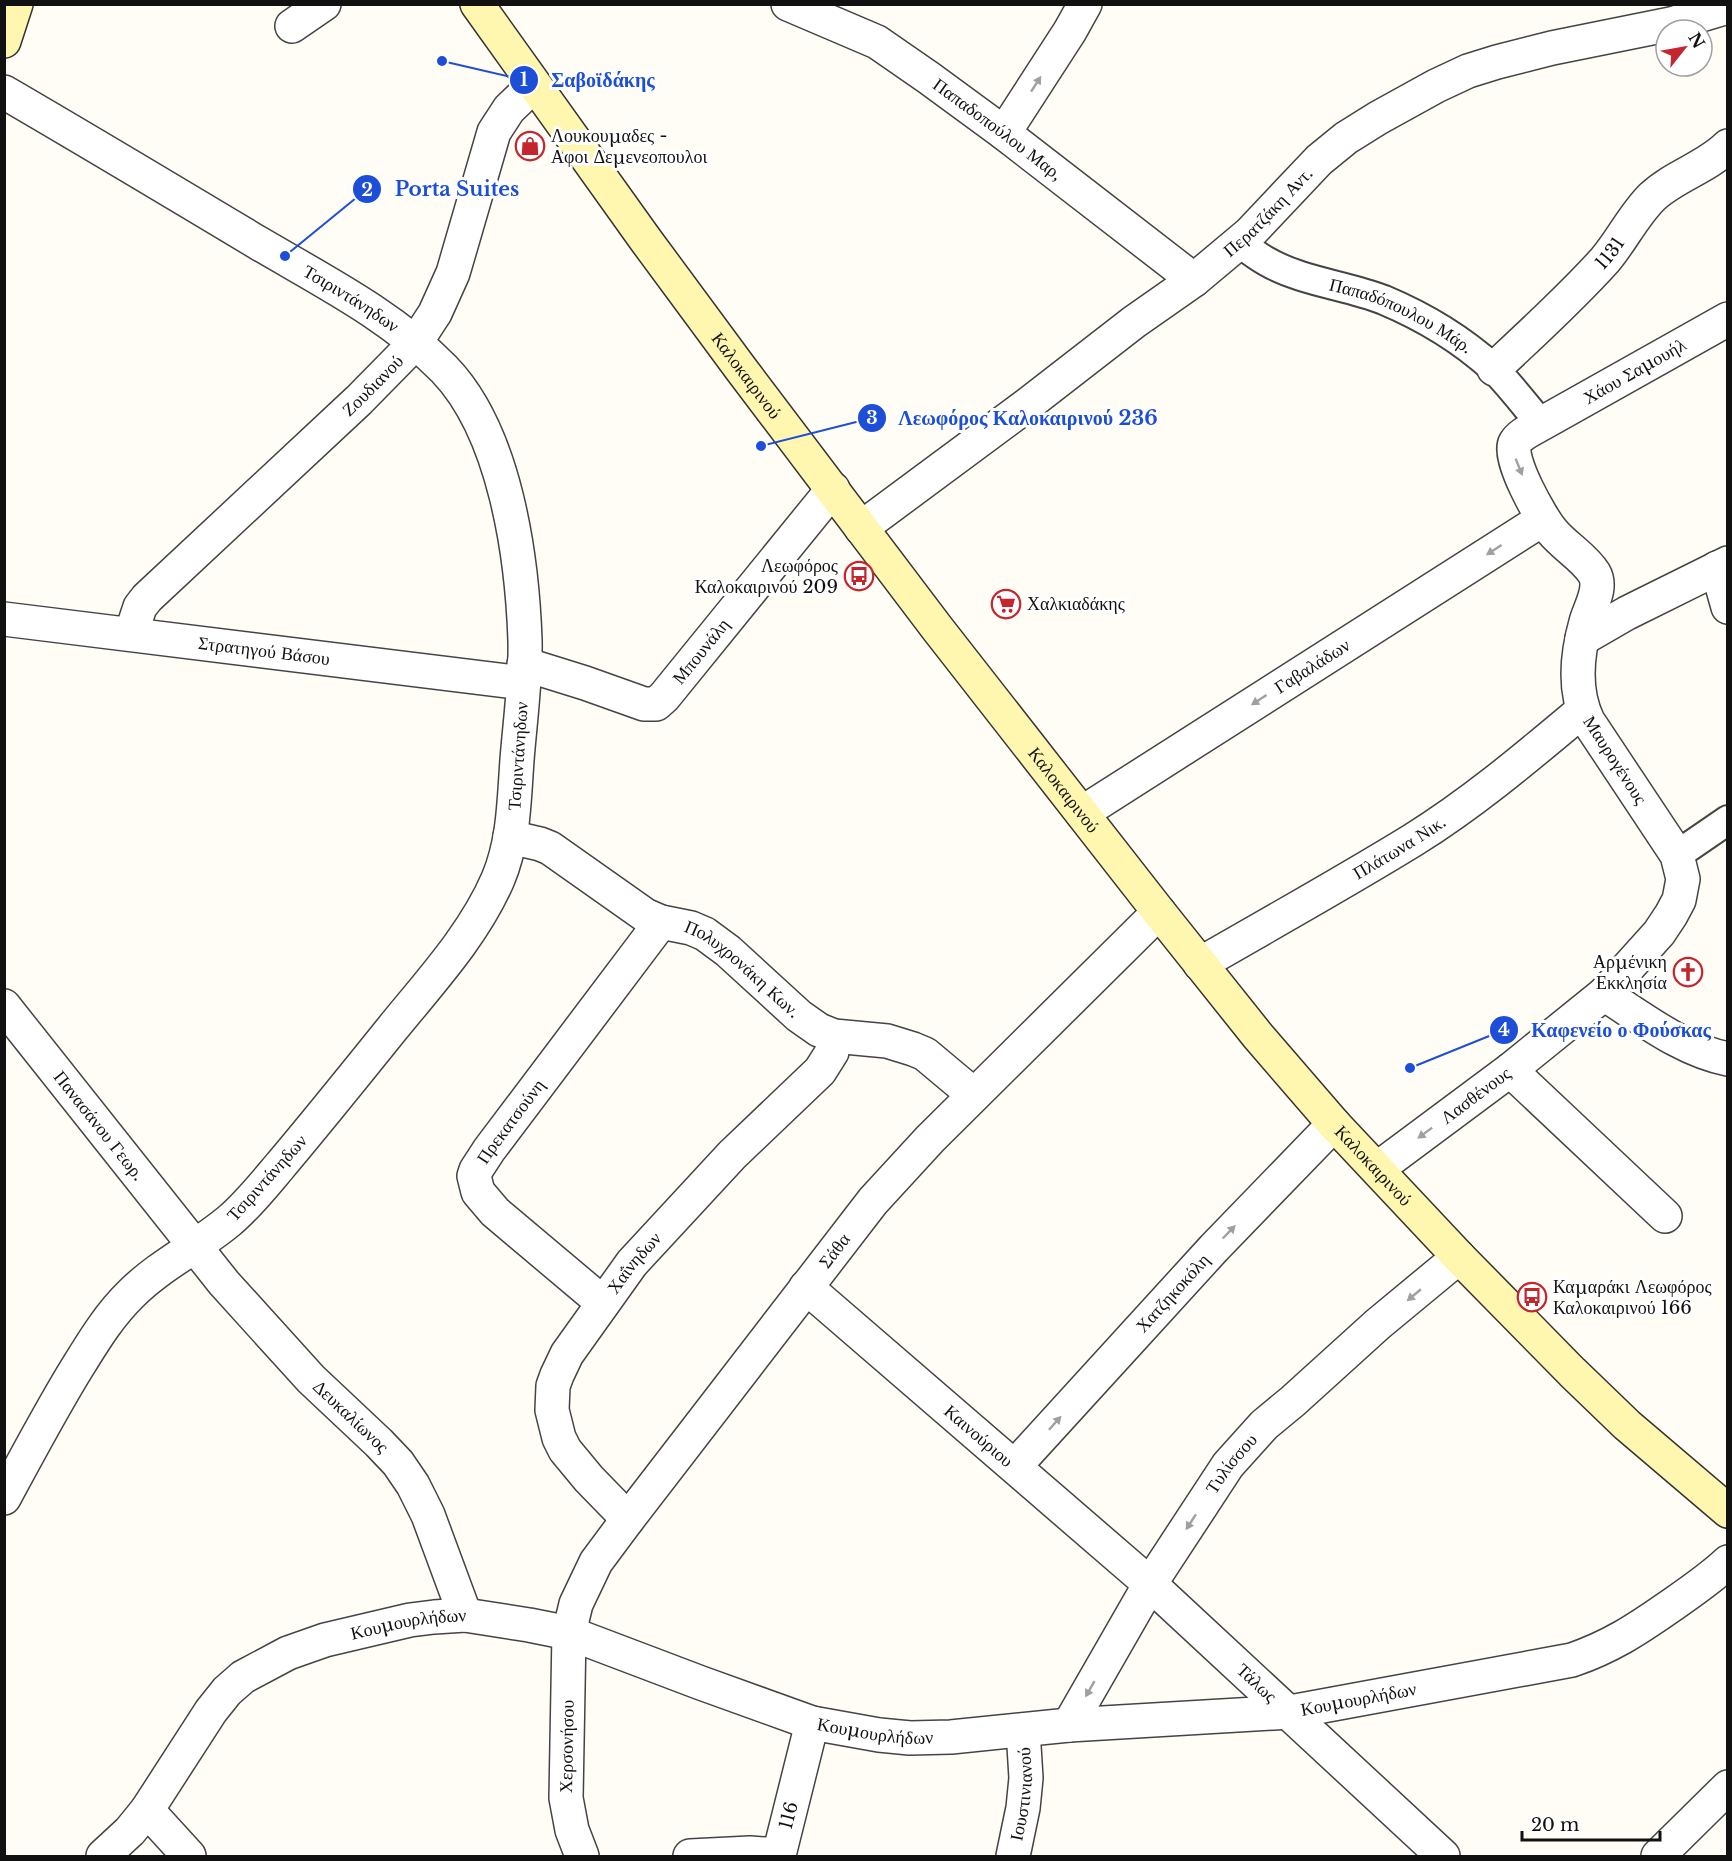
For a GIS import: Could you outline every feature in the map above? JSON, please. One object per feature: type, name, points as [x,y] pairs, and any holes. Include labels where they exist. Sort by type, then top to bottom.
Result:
[{"type":"main road","points":[[4,41],[16,4]]},
{"type":"main road","name":"Καλοκαιρινού","points":[[477,4],[727,351],[861,528],[1258,1036],[1334,1124],[1572,1372],[1627,1425],[1728,1511]]},
{"type":"street","points":[[292,26],[324,4]]},
{"type":"street","name":"Παπαδοπούλου Μαρ,","points":[[788,4],[877,42],[1004,133],[1194,280]]},
{"type":"street","points":[[1004,133],[1070,32],[1085,4]]},
{"type":"street","name":"Περατζάκη Αντ.","points":[[861,528],[1027,405],[1134,322],[1194,280],[1240,243],[1319,160],[1346,138],[1378,118],[1468,71],[1552,48],[1700,17],[1728,7]]},
{"type":"street","name":"Ζουδιανού","points":[[131,634],[140,607],[147,598],[359,400],[416,342],[435,313],[453,273],[494,132],[509,109],[534,84]]},
{"type":"street","name":"Τσιριντάνηδων","points":[[4,92],[340,291],[416,342],[454,380],[474,411],[491,447],[506,500],[516,550],[525,641],[513,822],[498,880],[483,908],[461,942],[430,982],[311,1129],[255,1194],[231,1220],[147,1279],[109,1319],[48,1416],[4,1498]]},
{"type":"street","name":"1131","points":[[1494,369],[1594,272],[1621,240],[1638,212],[1652,197],[1666,185],[1709,161],[1728,146]]},
{"type":"street","name":"Χάου Σαμουήλ","points":[[1541,424],[1728,319]]},
{"type":"street","name":"Μαυρογένους","points":[[1541,424],[1521,436],[1515,443],[1513,450],[1519,470],[1543,519],[1560,539],[1585,562],[1597,583],[1582,639],[1578,664],[1578,682],[1583,710],[1677,855],[1683,879],[1676,908],[1659,933],[1604,994]]},
{"type":"street","name":"Μπουνάλη","points":[[524,674],[585,682],[644,704],[656,704],[833,489]]},
{"type":"street","name":"Γαβαλάδων","points":[[1082,813],[1543,519]]},
{"type":"street","points":[[1582,639],[1627,613],[1722,565],[1728,607]]},
{"type":"street","name":"Στρατηγού Βάσου","points":[[4,619],[524,674]]},
{"type":"street","name":"Πλάτωνα Νικ.","points":[[1200,964],[1413,840],[1509,772],[1583,710]]},
{"type":"street","name":"Πολυχρονάκη Κων.","points":[[510,837],[550,848],[631,907],[661,922],[691,928],[705,934],[728,951],[799,1016],[819,1030],[834,1036],[887,1041],[925,1054],[974,1095]]},
{"type":"street","name":"Σάθα","points":[[569,1633],[576,1604],[596,1562],[873,1202],[930,1139],[1159,912]]},
{"type":"street","name":"Πρεκατσούνη","points":[[603,1303],[495,1212],[478,1192],[474,1176],[489,1150],[661,922]]},
{"type":"street","points":[[1604,994],[1678,1040],[1713,1056],[1728,1059]]},
{"type":"street","name":"Λασθένους","points":[[1377,1169],[1510,1070],[1604,994]]},
{"type":"street","name":"Πανασάνου Γεωρ.","points":[[4,1006],[194,1247]]},
{"type":"street","name":"Χαΐνηδων","points":[[628,1519],[588,1479],[565,1450],[559,1438],[552,1410],[553,1386],[557,1375],[567,1354],[632,1263],[732,1155],[820,1071],[832,1052],[834,1036]]},
{"type":"street","points":[[1510,1070],[1665,1216]]},
{"type":"street","name":"Χατζηκοκόλη","points":[[1015,1466],[1214,1248],[1334,1124]]},
{"type":"street","name":"Δευκαλίωνος","points":[[194,1247],[310,1379],[398,1463],[413,1485],[428,1515],[465,1615]]},
{"type":"street","name":"Τυλίσσου","points":[[1069,1725],[1150,1584],[1228,1465],[1264,1425],[1378,1324],[1460,1257]]},
{"type":"street","name":"Καινούριου","points":[[806,1287],[1150,1584]]},
{"type":"street","name":"Κουμουρλήδων","points":[[103,1857],[130,1831],[147,1810],[211,1711],[227,1691],[243,1677],[288,1653],[325,1640],[410,1620],[465,1615],[569,1633],[812,1723],[879,1735],[951,1737],[1069,1725],[1290,1712],[1465,1681],[1580,1657],[1598,1651],[1631,1632],[1705,1581],[1728,1562]]},
{"type":"street","name":"Τάλως","points":[[1150,1584],[1443,1857]]},
{"type":"street","name":"Χερσονήσου","points":[[569,1633],[566,1798],[572,1830],[582,1857]]},
{"type":"street","name":"116","points":[[690,1857],[750,1853],[779,1855],[812,1723]]},
{"type":"street","name":"Ιουστινιανού","points":[[1013,1857],[1023,1808],[1026,1778],[1023,1730]]},
{"type":"street","points":[[1659,1857],[1728,1787]]},
{"type":"street","points":[[147,1810],[189,1857]]},
{"type":"lane","name":"Παπαδόπουλου Μάρ.","points":[[1240,243],[1266,261],[1289,272],[1382,300],[1427,321],[1494,369],[1541,424]]},
{"type":"lane","points":[[1677,855],[1728,820]]},
{"type":"place","name":"Σαβοϊδάκης","points":[[442,61]]},
{"type":"place","name":"Λουκουμαδες - Αφοι Δεμενεοπουλοι","points":[[530,146]]},
{"type":"place","name":"Porta Suites","points":[[285,256]]},
{"type":"place","name":"Λεωφόρος Καλοκαιρινού 236","points":[[761,446]]},
{"type":"place","name":"Λεωφόρος Καλοκαιρινού 209","points":[[859,576]]},
{"type":"place","name":"Χαλκιαδάκης","points":[[1006,604]]},
{"type":"place","name":"Αρμένικη Εκκλησία","points":[[1688,972]]},
{"type":"place","name":"Καφενείο ο Φούσκας","points":[[1410,1068]]},
{"type":"place","name":"Καμαράκι Λεωφόρος Καλοκαιρινού 166","points":[[1532,1297]]}]
